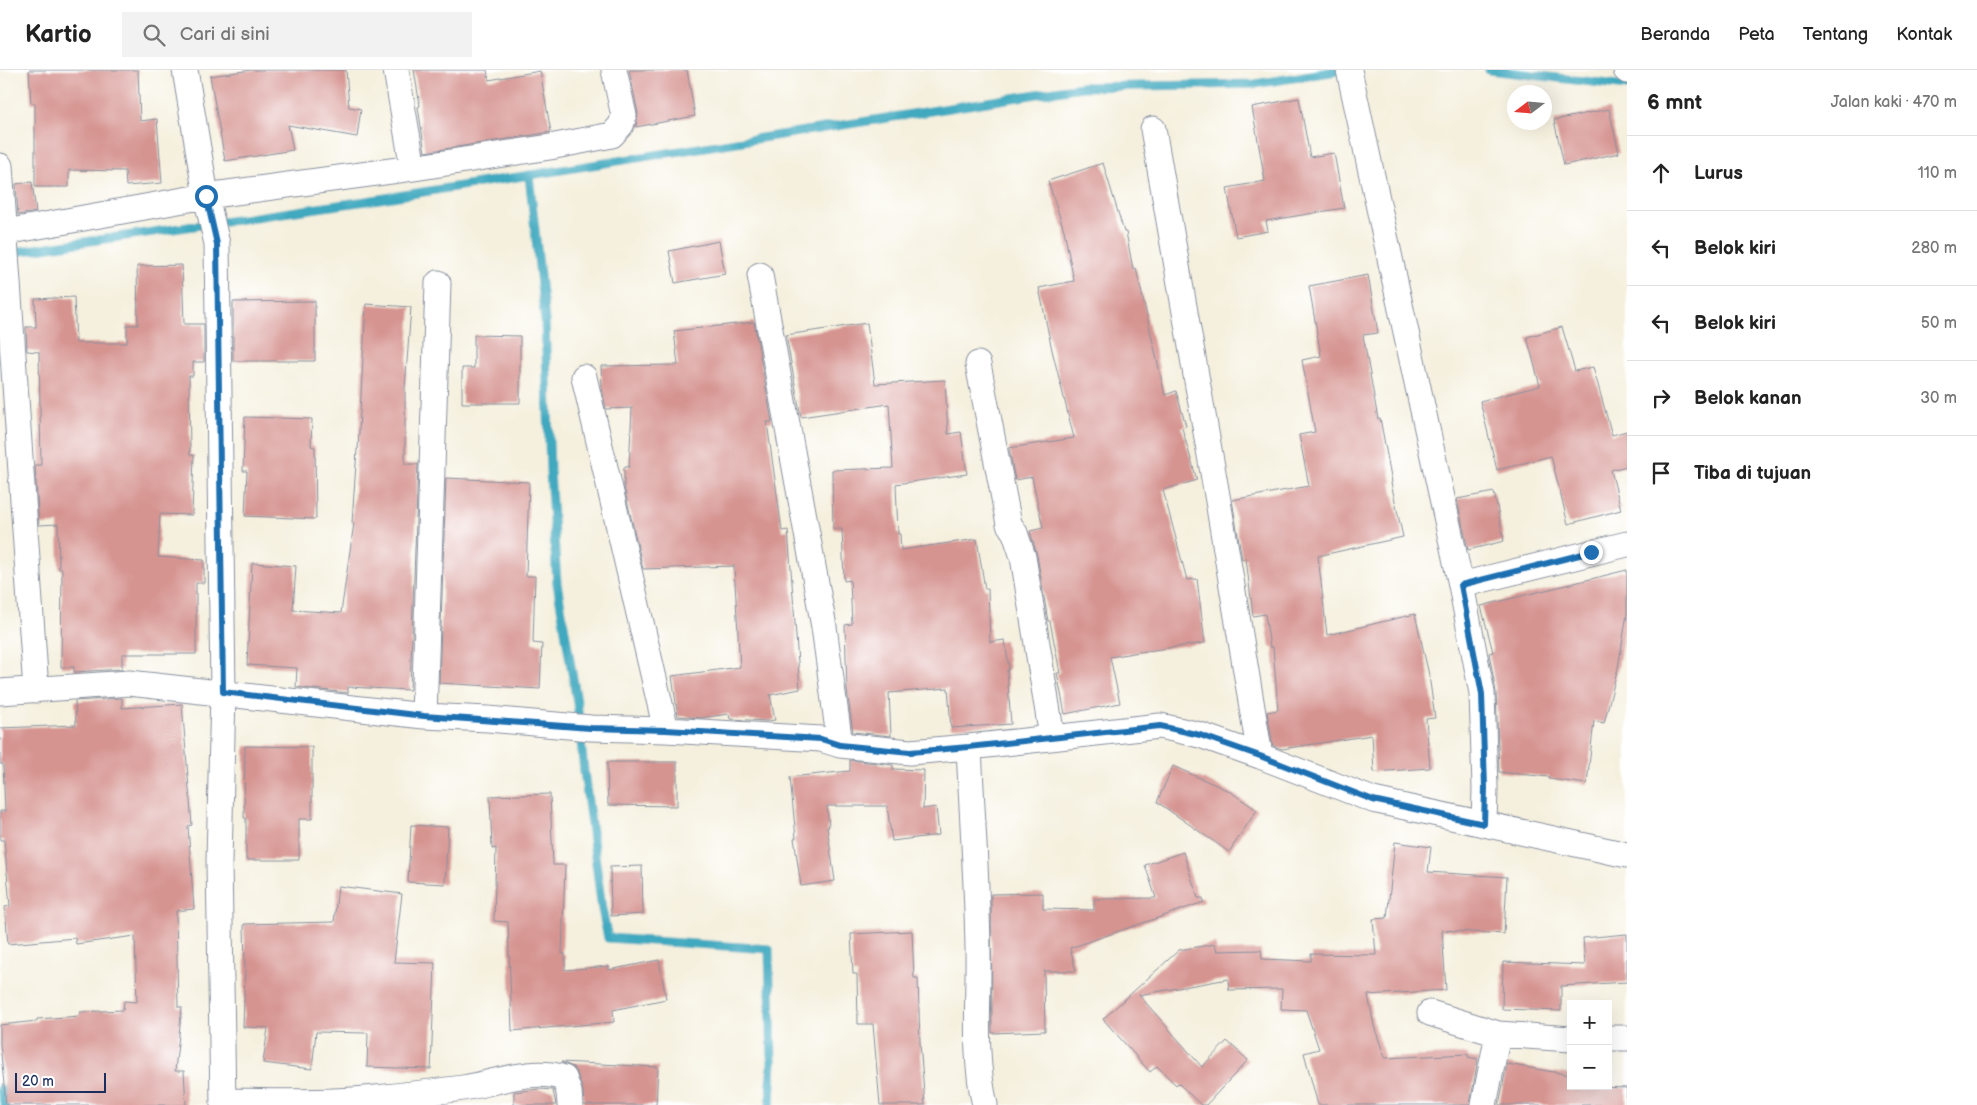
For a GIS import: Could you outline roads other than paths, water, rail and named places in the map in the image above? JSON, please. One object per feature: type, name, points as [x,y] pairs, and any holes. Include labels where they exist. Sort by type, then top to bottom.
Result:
[{"type":"street","points":[[185,70],[217,244],[223,692],[219,862],[223,1103],[374,1099],[464,1088],[531,1074],[552,1074],[564,1078],[569,1092],[570,1105]]},
{"type":"street","points":[[396,70],[413,168]]},
{"type":"street","points":[[3,236],[550,147],[612,135],[621,125],[624,116],[614,70]]},
{"type":"street","points":[[1350,75],[1461,585],[1482,694],[1485,788],[1484,824]]},
{"type":"street","points":[[1153,129],[1260,756]]},
{"type":"street","points":[[0,166],[3,236],[10,307],[36,690]]},
{"type":"street","points":[[760,275],[824,626],[840,745]]},
{"type":"street","points":[[424,716],[438,284]]},
{"type":"street","points":[[978,364],[1008,524],[1015,533],[1023,557],[1052,737]]},
{"type":"street","points":[[584,377],[666,730]]},
{"type":"street","points":[[1461,585],[1627,544]]},
{"type":"street","points":[[0,692],[129,683],[223,692],[424,716],[591,728],[666,730],[821,739],[840,745],[910,752],[1160,726],[1200,735],[1373,800],[1627,855]]},
{"type":"street","points":[[969,747],[978,948],[978,1052],[985,1105]]},
{"type":"street","points":[[1430,1012],[1498,1034],[1567,1039]]},
{"type":"street","points":[[1484,1105],[1498,1034]]},
{"type":"street","points":[[1612,1038],[1627,1038]]},
{"type":"waterway","points":[[8,253],[373,200],[1081,87],[1255,84],[1343,70]]},
{"type":"waterway","points":[[1489,70],[1627,86]]},
{"type":"waterway","points":[[529,175],[545,321],[550,471],[557,583],[577,702],[602,909],[608,938],[769,949],[772,1061],[770,1105]]},
{"type":"waterway","points":[[0,1089],[5,1105]]}]
